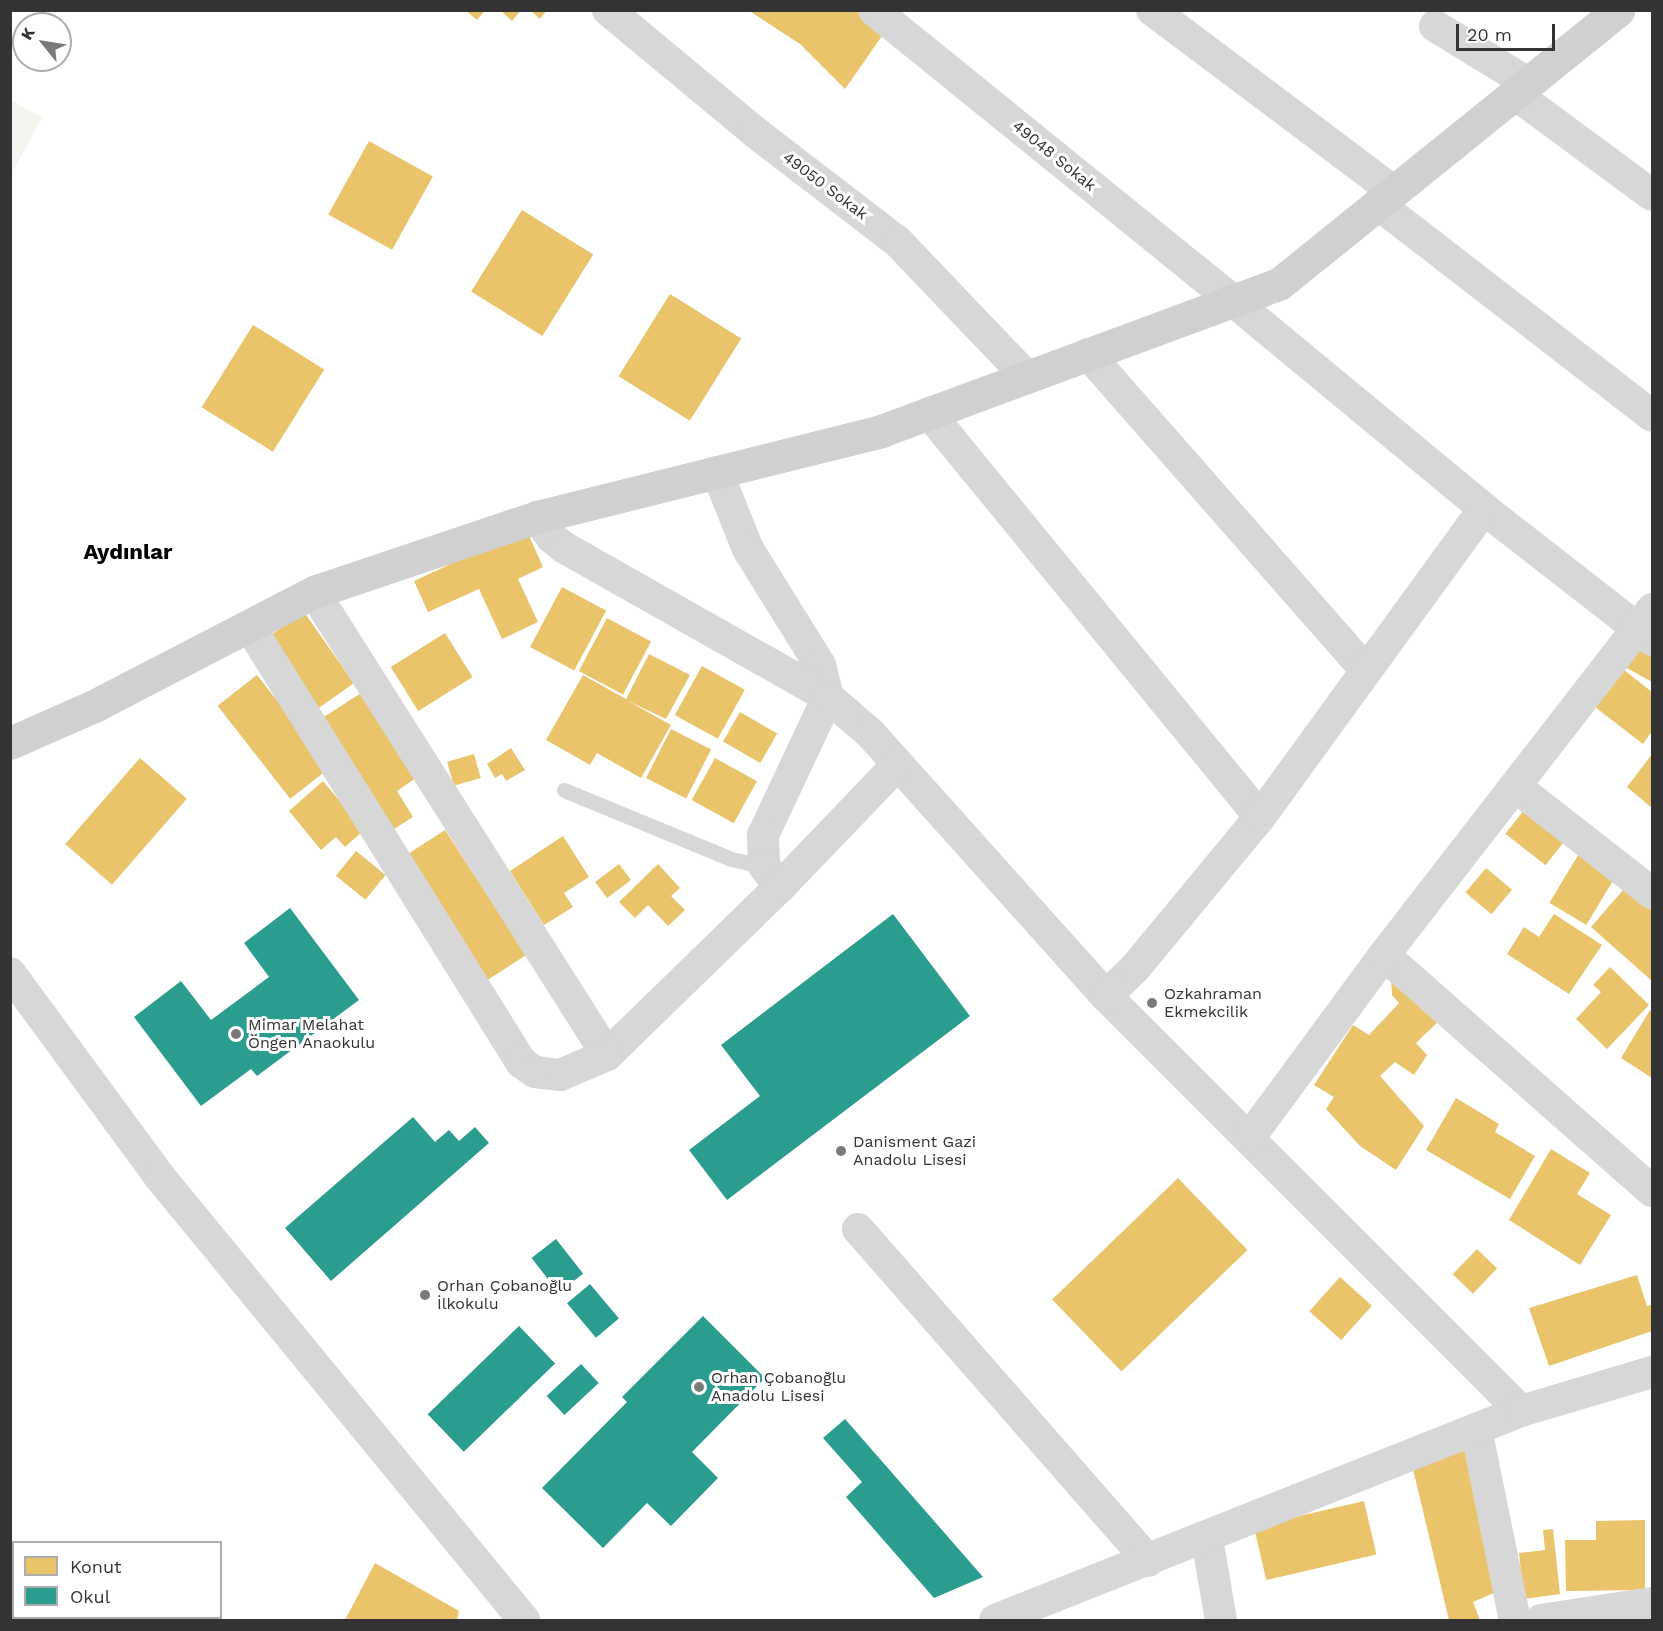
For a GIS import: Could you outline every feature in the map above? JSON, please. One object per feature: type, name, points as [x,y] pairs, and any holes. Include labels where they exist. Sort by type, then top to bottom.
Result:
[{"type":"street","name":"49050 Sokak","points":[[608,10],[756,133],[898,242],[1027,377]]},
{"type":"street","name":"49048 Sokak","points":[[874,10],[1233,301],[1484,509],[1647,626]]},
{"type":"street","points":[[1152,10],[1653,416]]},
{"type":"street","points":[[10,743],[250,627],[314,592],[537,517],[881,431],[1279,284],[1618,10]]},
{"type":"street","points":[[1435,26],[1522,88],[1653,195]]},
{"type":"street","points":[[1088,354],[1366,670]]},
{"type":"street","points":[[929,413],[1260,818]]},
{"type":"street","points":[[717,472],[748,549],[820,665],[828,698],[763,835],[772,876]]},
{"type":"street","points":[[1106,996],[1135,968],[1260,818],[1484,509]]},
{"type":"street","points":[[537,517],[552,538],[565,548],[828,698],[870,733],[1106,996],[1250,1137],[1521,1411]]},
{"type":"street","points":[[314,592],[607,1055]]},
{"type":"street","points":[[1250,1137],[1384,955],[1515,786],[1647,626]]},
{"type":"street","points":[[250,627],[521,1062],[535,1072],[560,1075],[607,1055],[772,876],[898,764]]},
{"type":"street","points":[[1515,786],[1653,893]]},
{"type":"street","points":[[1384,955],[1653,1191]]},
{"type":"street","points":[[10,973],[159,1176],[524,1620]]},
{"type":"street","points":[[858,1229],[1149,1561]]},
{"type":"street","points":[[994,1620],[1208,1539],[1521,1411],[1653,1372]]},
{"type":"street","points":[[1476,1430],[1515,1620]]},
{"type":"street","points":[[1208,1539],[1221,1620]]},
{"type":"street","points":[[1541,1620],[1653,1603]]},
{"type":"lane","points":[[564,790],[772,876]]},
{"type":"shaded area","points":[[10,100],[42,117],[11,175],[10,175]]},
{"type":"building: Konut","points":[[465,10],[485,10],[477,20]]},
{"type":"building: Konut","points":[[500,10],[521,10],[512,21]]},
{"type":"building: Konut","points":[[530,10],[547,10],[540,19]]},
{"type":"building: Konut","points":[[748,10],[857,10],[884,33],[845,89],[800,44]]},
{"type":"building: Konut","points":[[369,141],[433,176],[392,250],[328,214]]},
{"type":"building: Konut","points":[[522,210],[593,255],[542,336],[471,291]]},
{"type":"building: Konut","points":[[670,294],[741,339],[690,421],[619,376]]},
{"type":"building: Konut","points":[[253,325],[324,370],[273,452],[202,407]]},
{"type":"building: Konut","points":[[526,529],[543,567],[518,579],[538,622],[502,639],[479,589],[428,612],[414,581]]},
{"type":"building: Konut","points":[[562,587],[606,610],[574,671],[530,647]]},
{"type":"building: Konut","points":[[304,612],[354,683],[318,709],[268,637]]},
{"type":"building: Konut","points":[[607,618],[651,641],[623,694],[579,671]]},
{"type":"building: Konut","points":[[445,633],[473,677],[418,711],[391,667]]},
{"type":"building: Konut","points":[[1640,643],[1652,650],[1652,682],[1627,668]]},
{"type":"building: Konut","points":[[649,654],[690,675],[666,719],[628,701],[671,725],[641,778],[597,753],[590,765],[546,740],[583,675],[626,699]]},
{"type":"building: Konut","points":[[702,666],[745,690],[718,739],[675,715]]},
{"type":"building: Konut","points":[[1624,670],[1652,692],[1652,731],[1643,744],[1595,707]]},
{"type":"building: Konut","points":[[257,675],[330,768],[290,799],[218,706]]},
{"type":"building: Konut","points":[[369,688],[423,773],[397,791],[413,817],[394,829],[319,720]]},
{"type":"building: Konut","points":[[740,712],[777,734],[760,763],[723,741]]},
{"type":"building: Konut","points":[[671,729],[711,749],[686,798],[646,778]]},
{"type":"building: Konut","points":[[511,748],[525,770],[506,781],[502,774],[495,778],[487,764]]},
{"type":"building: Konut","points":[[474,754],[481,778],[454,786],[447,762]]},
{"type":"building: Konut","points":[[1652,754],[1652,808],[1627,787]]},
{"type":"building: Konut","points":[[140,758],[187,799],[112,885],[65,844]]},
{"type":"building: Konut","points":[[715,758],[757,781],[734,823],[692,800]]},
{"type":"building: Konut","points":[[323,781],[364,830],[345,847],[336,837],[321,850],[289,811]]},
{"type":"building: Konut","points":[[1535,796],[1575,827],[1546,865],[1505,834]]},
{"type":"building: Konut","points":[[445,830],[526,955],[487,981],[406,856]]},
{"type":"building: Konut","points":[[563,836],[589,877],[564,893],[573,907],[544,925],[510,871]]},
{"type":"building: Konut","points":[[1586,842],[1623,864],[1586,925],[1549,903]]},
{"type":"building: Konut","points":[[356,851],[386,875],[365,900],[336,876]]},
{"type":"building: Konut","points":[[619,864],[631,880],[607,898],[595,882]]},
{"type":"building: Konut","points":[[658,864],[680,888],[671,896],[685,910],[668,926],[648,905],[635,918],[619,902]]},
{"type":"building: Konut","points":[[1486,868],[1512,890],[1491,914],[1465,893]]},
{"type":"building: Konut","points":[[1630,882],[1652,901],[1652,981],[1591,927]]},
{"type":"building: Konut","points":[[1554,914],[1602,945],[1569,994],[1507,954],[1524,927],[1539,937]]},
{"type":"building: Konut","points":[[1610,967],[1649,1005],[1607,1049],[1576,1019],[1601,992],[1593,985]]},
{"type":"building: Konut","points":[[1391,979],[1443,1017],[1416,1043],[1427,1055],[1414,1075],[1395,1062],[1380,1076],[1424,1126],[1396,1170],[1360,1146],[1326,1109],[1334,1097],[1314,1085],[1353,1025],[1369,1035],[1399,1003],[1392,995]]},
{"type":"building: Konut","points":[[1650,1010],[1652,1012],[1652,1078],[1621,1058]]},
{"type":"building: Konut","points":[[1456,1098],[1499,1124],[1495,1132],[1535,1156],[1510,1199],[1426,1150]]},
{"type":"building: Konut","points":[[1551,1149],[1590,1173],[1577,1194],[1611,1215],[1580,1265],[1509,1220]]},
{"type":"building: Konut","points":[[1178,1178],[1247,1250],[1122,1371],[1052,1300]]},
{"type":"building: Konut","points":[[1477,1249],[1497,1268],[1473,1294],[1453,1274]]},
{"type":"building: Konut","points":[[1637,1275],[1647,1306],[1652,1305],[1652,1331],[1549,1366],[1529,1308]]},
{"type":"building: Konut","points":[[1340,1277],[1372,1306],[1341,1340],[1309,1311]]},
{"type":"building: Konut","points":[[1471,1450],[1496,1592],[1473,1602],[1480,1620],[1449,1620],[1412,1465],[1434,1455]]},
{"type":"building: Konut","points":[[1364,1501],[1376,1555],[1266,1580],[1254,1526]]},
{"type":"building: Konut","points":[[1645,1520],[1645,1590],[1566,1591],[1565,1540],[1596,1540],[1596,1521]]},
{"type":"building: Konut","points":[[1553,1529],[1560,1594],[1524,1599],[1519,1553],[1545,1550],[1543,1530]]},
{"type":"building: Konut","points":[[375,1563],[459,1611],[457,1620],[345,1620]]},
{"type":"building: Okul","points":[[290,908],[359,1000],[257,1076],[251,1069],[201,1106],[134,1017],[181,981],[211,1020],[269,977],[244,943]]},
{"type":"building: Okul","points":[[893,914],[970,1016],[727,1200],[689,1150],[760,1096],[721,1045]]},
{"type":"building: Okul","points":[[413,1117],[435,1142],[449,1130],[459,1141],[475,1127],[489,1143],[331,1281],[285,1228]]},
{"type":"building: Okul","points":[[556,1239],[583,1274],[559,1293],[532,1258]]},
{"type":"building: Okul","points":[[590,1284],[619,1318],[596,1338],[567,1303]]},
{"type":"building: Okul","points":[[703,1316],[765,1378],[692,1452],[718,1478],[671,1526],[647,1503],[603,1548],[542,1488],[627,1402],[622,1397]]},
{"type":"building: Okul","points":[[519,1326],[555,1363],[464,1452],[428,1414]]},
{"type":"building: Okul","points":[[581,1364],[599,1383],[564,1415],[547,1396]]},
{"type":"building: Okul","points":[[845,1419],[983,1577],[934,1598],[846,1497],[862,1482],[823,1438]]},
{"type":"place","name":"Ozkahraman Ekmekcilik","points":[[1152,1003]]},
{"type":"place","name":"Mimar Melahat Öngen Anaokulu","points":[[236,1034]]},
{"type":"place","name":"Danisment Gazi Anadolu Lisesi","points":[[841,1151]]},
{"type":"place","name":"Orhan Çobanoğlu İlkokulu","points":[[425,1295]]},
{"type":"place","name":"Orhan Çobanoğlu Anadolu Lisesi","points":[[699,1387]]},
{"type":"district","name":"Aydınlar","points":[[128,552]]}]
